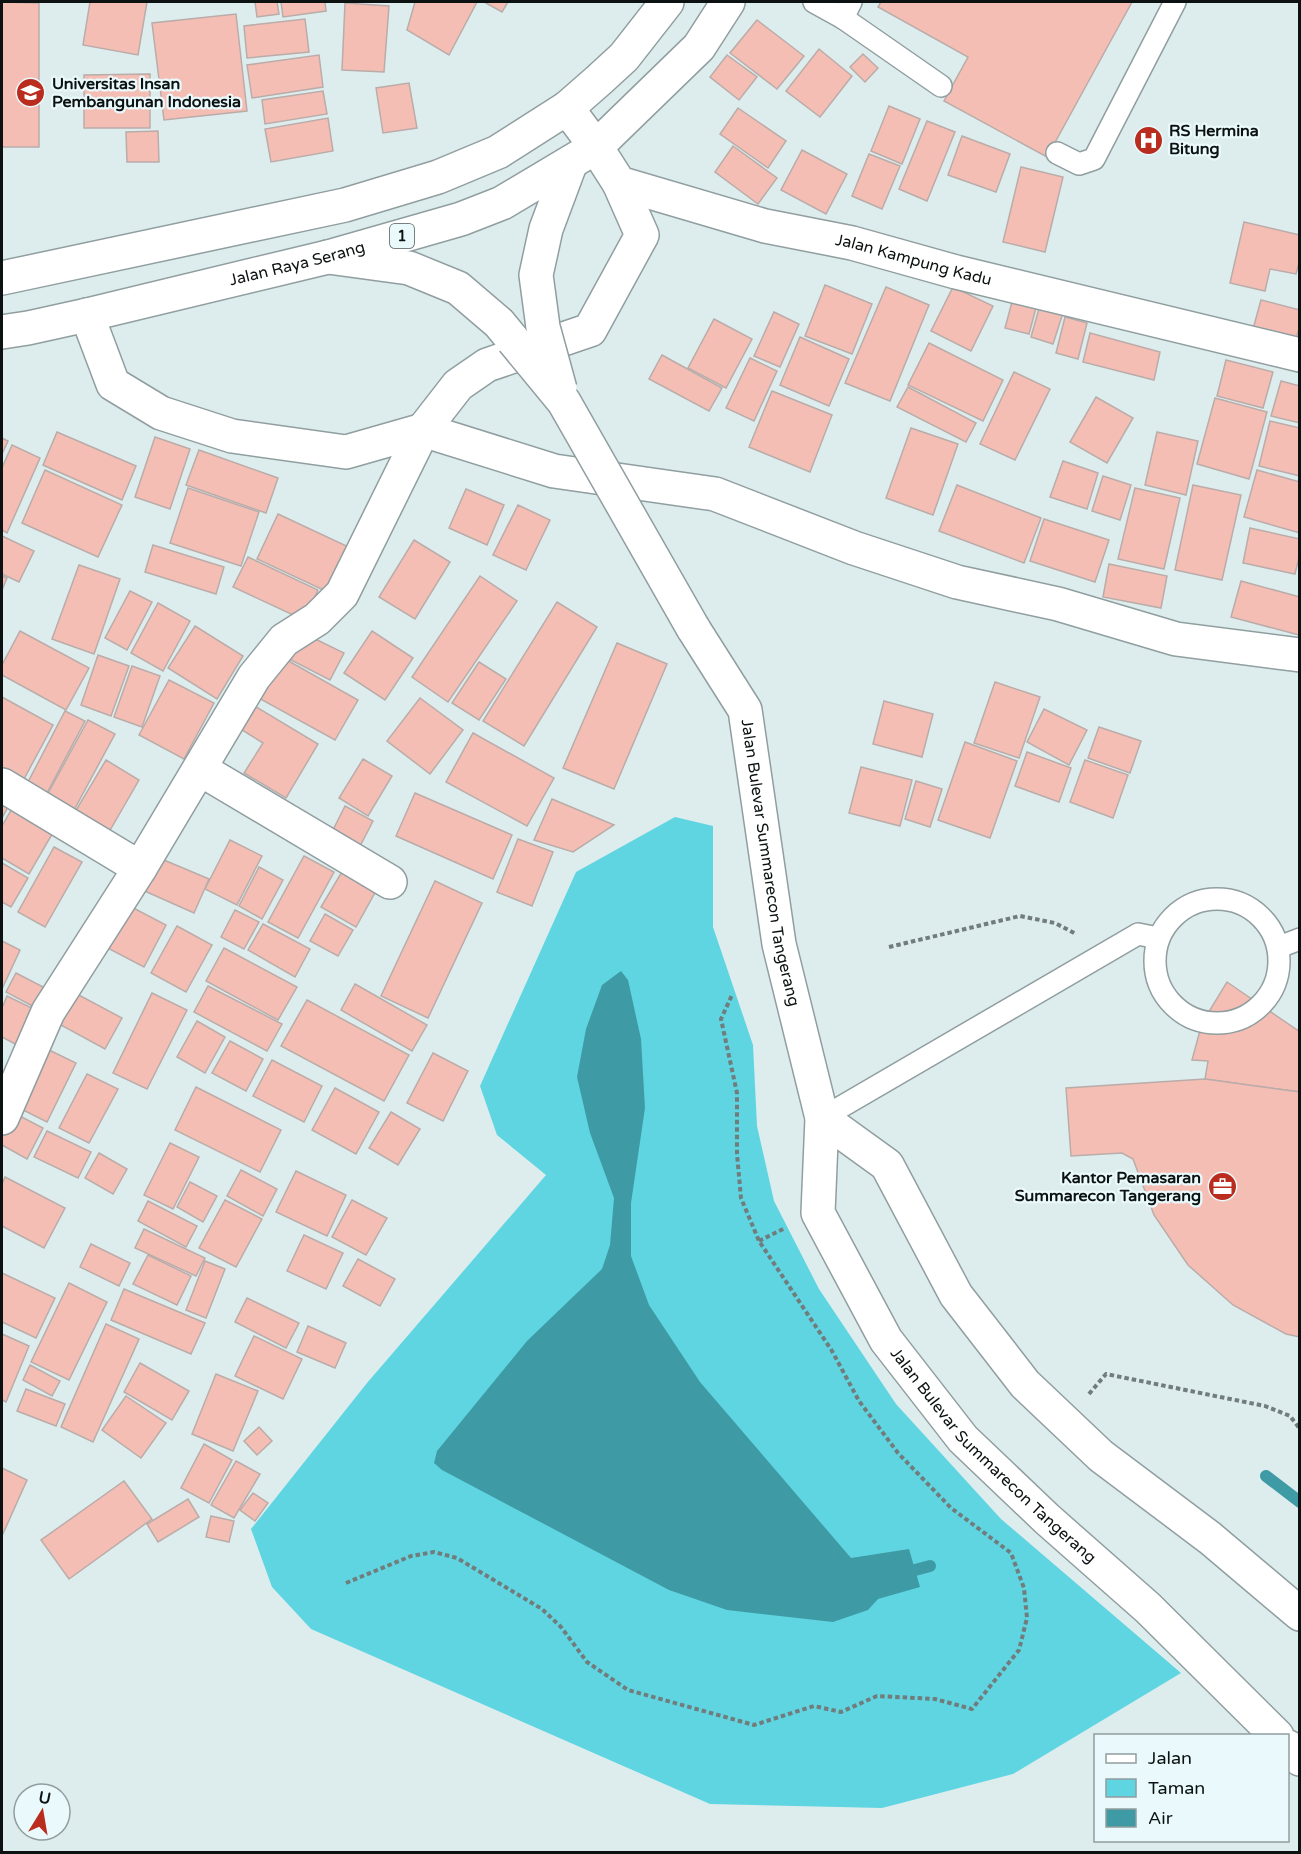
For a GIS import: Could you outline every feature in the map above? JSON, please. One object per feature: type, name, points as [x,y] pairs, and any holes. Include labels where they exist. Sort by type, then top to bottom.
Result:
[{"type":"main road","points":[[2,278],[345,205],[438,177],[498,152],[567,108],[624,57],[667,2]]},
{"type":"main road","name":"Jalan Raya Serang","points":[[2,332],[87,315],[328,257],[461,219],[502,203],[584,154],[699,47],[728,2]]},
{"type":"main road","points":[[2,1118],[48,1012],[140,868],[254,677],[284,640],[317,619],[342,594],[423,430],[458,385],[487,365],[590,330],[642,235],[619,183],[584,154],[567,108]]},
{"type":"main road","name":"Jalan Bulevar Summarecon Tangerang","points":[[564,402],[543,327],[536,275],[546,229],[584,154]]},
{"type":"main road","name":"Jalan Kampung Kadu","points":[[619,183],[765,226],[852,243],[1008,285],[1299,355]]},
{"type":"main road","name":"Jalan Bulevar Summarecon Tangerang","points":[[328,257],[409,268],[458,288],[499,323],[564,402],[693,628],[745,710],[779,944],[822,1118],[818,1213],[886,1340],[963,1439],[1047,1519],[1148,1608],[1275,1734]]},
{"type":"main road","points":[[87,315],[112,384],[161,412],[232,436],[346,453],[423,430],[554,471],[715,494],[854,548],[957,582],[1058,604],[1176,639],[1299,656]]},
{"type":"main road","points":[[200,769],[390,882]]},
{"type":"main road","points":[[2,785],[140,868]]},
{"type":"main road","points":[[822,1118],[887,1165],[956,1295],[1025,1384],[1101,1456],[1210,1538],[1299,1614]]},
{"type":"lane","points":[[814,2],[847,10],[941,86]]},
{"type":"lane","points":[[1057,153],[1078,164],[1094,159],[1175,2]]},
{"type":"lane","points":[[1222,898],[1247,906],[1268,923],[1279,947],[1279,976],[1266,1002],[1243,1020],[1214,1025],[1185,1016],[1163,995],[1154,967],[1158,938],[1173,916],[1196,902],[1222,898]]},
{"type":"lane","points":[[822,1118],[1138,934],[1158,938]]},
{"type":"lane","points":[[1279,947],[1299,939]]},
{"type":"path","points":[[889,947],[1020,916],[1055,923],[1077,935],[1091,962]]},
{"type":"path","points":[[346,1583],[411,1556],[434,1552],[457,1558],[542,1609],[561,1627],[587,1662],[628,1690],[754,1725],[814,1706],[842,1712],[877,1695],[935,1699],[972,1709],[1019,1650],[1027,1618],[1024,1588],[1011,1553],[951,1508],[898,1453],[859,1401],[832,1351],[759,1240],[741,1198],[737,1154],[737,1093],[721,1019],[732,995]]},
{"type":"path","points":[[1064,1421],[1107,1374],[1265,1406],[1290,1416],[1299,1429]]},
{"type":"green space","points":[[675,817],[713,826],[713,927],[753,1045],[757,1126],[774,1201],[819,1289],[896,1404],[1001,1519],[1181,1673],[1013,1774],[882,1808],[710,1804],[311,1629],[272,1587],[251,1529],[367,1383],[546,1175],[497,1135],[480,1086],[576,872]]},
{"type":"water","points":[[621,971],[628,980],[641,1039],[645,1108],[631,1203],[631,1256],[649,1305],[700,1382],[851,1558],[909,1549],[920,1587],[878,1599],[868,1610],[833,1622],[727,1610],[669,1590],[442,1470],[434,1463],[437,1451],[527,1341],[602,1269],[610,1245],[614,1198],[590,1133],[577,1077],[586,1029],[602,985]]},
{"type":"building","points":[[2,2],[39,3],[39,147],[2,147]]},
{"type":"building","points":[[90,2],[147,2],[138,55],[83,45]]},
{"type":"building","points":[[255,2],[277,2],[279,14],[257,17]]},
{"type":"building","points":[[281,2],[325,2],[326,11],[283,17]]},
{"type":"building","points":[[415,2],[477,2],[449,55],[407,30]]},
{"type":"building","points":[[484,2],[508,2],[502,12]]},
{"type":"building","points":[[881,2],[1132,2],[1047,157],[944,101],[968,57],[878,7]]},
{"type":"building","points":[[345,3],[389,6],[384,72],[342,70]]},
{"type":"building","points":[[236,14],[247,111],[164,120],[152,23]]},
{"type":"building","points":[[305,19],[309,52],[247,58],[244,26]]},
{"type":"building","points":[[757,20],[804,56],[777,89],[730,53]]},
{"type":"building","points":[[819,49],[852,76],[820,117],[786,91]]},
{"type":"building","points":[[863,54],[878,68],[865,82],[850,67]]},
{"type":"building","points":[[319,55],[323,87],[252,98],[247,65]]},
{"type":"building","points":[[727,55],[757,77],[739,100],[710,77]]},
{"type":"building","points":[[150,74],[150,128],[84,128],[84,75]]},
{"type":"building","points":[[409,83],[417,128],[383,133],[376,88]]},
{"type":"building","points":[[323,91],[327,114],[265,124],[262,100]]},
{"type":"building","points":[[889,106],[920,119],[902,164],[871,151]]},
{"type":"building","points":[[738,108],[786,141],[768,168],[720,134]]},
{"type":"building","points":[[328,118],[333,151],[271,162],[265,129]]},
{"type":"building","points":[[927,121],[955,132],[927,201],[899,189]]},
{"type":"building","points":[[158,131],[159,162],[127,162],[126,132]]},
{"type":"building","points":[[962,136],[1010,154],[996,192],[948,175]]},
{"type":"building","points":[[733,146],[777,178],[758,204],[715,172]]},
{"type":"building","points":[[802,150],[847,174],[826,214],[781,190]]},
{"type":"building","points":[[869,154],[900,166],[882,209],[852,196]]},
{"type":"building","points":[[1021,167],[1063,177],[1045,252],[1003,242]]},
{"type":"building","points":[[1244,222],[1300,235],[1300,259],[1296,274],[1270,269],[1265,291],[1230,283]]},
{"type":"building","points":[[825,285],[872,304],[852,354],[805,336]]},
{"type":"building","points":[[886,287],[929,305],[890,401],[845,383]]},
{"type":"building","points":[[953,287],[993,306],[971,351],[931,331]]},
{"type":"building","points":[[1261,300],[1300,310],[1300,326],[1295,341],[1253,329]]},
{"type":"building","points":[[1012,302],[1036,308],[1029,334],[1005,328]]},
{"type":"building","points":[[1040,305],[1063,313],[1053,344],[1031,337]]},
{"type":"building","points":[[774,312],[799,324],[780,367],[754,356]]},
{"type":"building","points":[[1065,317],[1087,323],[1078,359],[1056,353]]},
{"type":"building","points":[[714,319],[752,339],[726,388],[688,368]]},
{"type":"building","points":[[1090,333],[1160,352],[1154,380],[1083,362]]},
{"type":"building","points":[[800,337],[849,359],[829,406],[780,385]]},
{"type":"building","points":[[929,343],[1003,380],[983,421],[908,385]]},
{"type":"building","points":[[662,355],[722,388],[709,411],[649,379]]},
{"type":"building","points":[[750,358],[777,371],[754,421],[726,408]]},
{"type":"building","points":[[1226,360],[1273,372],[1263,408],[1217,396]]},
{"type":"building","points":[[1014,372],[1050,389],[1015,460],[980,444]]},
{"type":"building","points":[[1281,381],[1300,386],[1300,423],[1271,416]]},
{"type":"building","points":[[908,387],[976,423],[966,442],[897,407]]},
{"type":"building","points":[[772,391],[832,415],[810,472],[749,447]]},
{"type":"building","points":[[1096,397],[1133,418],[1107,463],[1070,442]]},
{"type":"building","points":[[1215,398],[1267,412],[1249,479],[1197,464]]},
{"type":"building","points":[[1270,421],[1300,428],[1300,476],[1259,466]]},
{"type":"building","points":[[911,428],[958,444],[933,515],[886,498]]},
{"type":"building","points":[[57,432],[136,466],[122,500],[43,465]]},
{"type":"building","points":[[1157,432],[1198,441],[1186,495],[1145,485]]},
{"type":"building","points":[[155,437],[190,449],[170,509],[135,497]]},
{"type":"building","points":[[2,438],[8,441],[2,454]]},
{"type":"building","points":[[12,445],[40,458],[7,533],[2,530],[2,468]]},
{"type":"building","points":[[199,450],[278,478],[266,513],[186,485]]},
{"type":"building","points":[[1063,461],[1098,473],[1087,509],[1050,497]]},
{"type":"building","points":[[45,470],[122,505],[98,557],[22,523]]},
{"type":"building","points":[[1257,470],[1300,482],[1300,533],[1244,517]]},
{"type":"building","points":[[1103,476],[1131,485],[1120,520],[1092,511]]},
{"type":"building","points":[[957,485],[1041,518],[1024,563],[939,531]]},
{"type":"building","points":[[1193,485],[1241,495],[1222,580],[1175,570]]},
{"type":"building","points":[[188,488],[259,512],[241,566],[170,543]]},
{"type":"building","points":[[1135,488],[1180,498],[1164,569],[1118,559]]},
{"type":"building","points":[[466,489],[504,505],[487,545],[449,528]]},
{"type":"building","points":[[518,505],[550,520],[526,570],[493,555]]},
{"type":"building","points":[[278,514],[353,549],[332,594],[257,559]]},
{"type":"building","points":[[1044,519],[1109,540],[1095,582],[1030,561]]},
{"type":"building","points":[[1250,528],[1300,539],[1300,553],[1295,574],[1243,563]]},
{"type":"building","points":[[2,536],[34,551],[19,582],[2,574]]},
{"type":"building","points":[[414,540],[450,562],[415,619],[379,597]]},
{"type":"building","points":[[153,545],[224,567],[216,594],[145,572]]},
{"type":"building","points":[[248,557],[318,590],[304,620],[233,587]]},
{"type":"building","points":[[1109,564],[1167,576],[1161,608],[1103,597]]},
{"type":"building","points":[[79,565],[120,579],[94,654],[52,639]]},
{"type":"building","points":[[2,576],[7,578],[2,590]]},
{"type":"building","points":[[480,576],[517,601],[448,702],[412,677]]},
{"type":"building","points":[[1241,581],[1300,597],[1299,635],[1231,617]]},
{"type":"building","points":[[130,591],[152,602],[127,650],[105,638]]},
{"type":"building","points":[[557,602],[597,627],[524,746],[483,721]]},
{"type":"building","points":[[158,603],[190,621],[163,671],[131,653]]},
{"type":"building","points":[[195,626],[243,656],[217,699],[168,668]]},
{"type":"building","points":[[20,631],[89,668],[66,710],[2,675],[2,665]]},
{"type":"building","points":[[372,631],[413,658],[385,700],[344,673]]},
{"type":"building","points":[[305,634],[344,653],[330,680],[291,660]]},
{"type":"building","points":[[617,643],[667,664],[614,789],[563,768]]},
{"type":"building","points":[[98,655],[129,666],[111,716],[81,705]]},
{"type":"building","points":[[278,655],[358,700],[335,740],[255,696]]},
{"type":"building","points":[[479,662],[506,679],[479,720],[452,703]]},
{"type":"building","points":[[132,666],[160,676],[142,727],[114,717]]},
{"type":"building","points":[[169,680],[214,703],[184,759],[139,735]]},
{"type":"building","points":[[995,682],[1040,697],[1019,758],[974,743]]},
{"type":"building","points":[[2,697],[53,725],[24,779],[2,767]]},
{"type":"building","points":[[420,698],[463,730],[430,774],[387,741]]},
{"type":"building","points":[[884,701],[933,714],[922,757],[873,744]]},
{"type":"building","points":[[253,705],[318,744],[286,798],[244,773],[263,743],[239,728]]},
{"type":"building","points":[[1044,709],[1087,730],[1069,765],[1027,742]]},
{"type":"building","points":[[65,711],[85,721],[47,793],[28,782]]},
{"type":"building","points":[[88,720],[115,734],[73,812],[46,797]]},
{"type":"building","points":[[1099,727],[1141,741],[1130,773],[1088,758]]},
{"type":"building","points":[[473,733],[554,778],[527,826],[446,782]]},
{"type":"building","points":[[965,742],[1017,761],[990,838],[938,820]]},
{"type":"building","points":[[1027,752],[1071,768],[1059,802],[1015,786]]},
{"type":"building","points":[[363,759],[392,776],[368,816],[339,798]]},
{"type":"building","points":[[106,760],[139,780],[109,832],[75,812]]},
{"type":"building","points":[[1085,760],[1128,775],[1113,818],[1070,802]]},
{"type":"building","points":[[861,767],[912,780],[900,826],[849,813]]},
{"type":"building","points":[[916,781],[942,789],[930,827],[905,819]]},
{"type":"building","points":[[2,788],[15,794],[2,818]]},
{"type":"building","points":[[415,793],[512,835],[493,879],[396,836]]},
{"type":"building","points":[[552,799],[614,825],[573,852],[534,840]]},
{"type":"building","points":[[17,800],[58,824],[29,874],[2,858],[2,826]]},
{"type":"building","points":[[345,806],[373,821],[358,850],[330,836]]},
{"type":"building","points":[[518,839],[553,852],[532,906],[497,892]]},
{"type":"building","points":[[230,840],[262,856],[237,905],[205,889]]},
{"type":"building","points":[[54,847],[82,862],[45,927],[18,912]]},
{"type":"building","points":[[152,855],[209,879],[194,913],[138,888]]},
{"type":"building","points":[[304,856],[334,872],[298,938],[268,922]]},
{"type":"building","points":[[2,863],[28,878],[11,907],[2,902]]},
{"type":"building","points":[[259,867],[283,880],[262,919],[239,906]]},
{"type":"building","points":[[343,870],[377,889],[356,927],[321,907]]},
{"type":"building","points":[[435,881],[482,903],[428,1018],[381,996]]},
{"type":"building","points":[[120,901],[166,925],[144,967],[98,943]]},
{"type":"building","points":[[235,910],[259,922],[244,949],[221,937]]},
{"type":"building","points":[[325,914],[353,930],[338,956],[310,941]]},
{"type":"building","points":[[263,924],[310,949],[295,977],[248,950]]},
{"type":"building","points":[[177,926],[212,945],[186,992],[151,973]]},
{"type":"building","points":[[2,941],[20,950],[2,989]]},
{"type":"building","points":[[224,948],[297,987],[278,1020],[206,981]]},
{"type":"building","points":[[16,973],[49,990],[38,1009],[6,992]]},
{"type":"building","points":[[1227,982],[1300,1032],[1300,1092],[1205,1079],[1208,1061],[1192,1060],[1202,1023]]},
{"type":"building","points":[[355,984],[427,1025],[412,1051],[341,1010]]},
{"type":"building","points":[[208,986],[282,1024],[267,1051],[194,1012]]},
{"type":"building","points":[[75,993],[122,1018],[105,1049],[59,1024]]},
{"type":"building","points":[[152,993],[187,1010],[147,1089],[113,1073]]},
{"type":"building","points":[[7,996],[36,1010],[19,1046],[2,1037],[2,1008]]},
{"type":"building","points":[[307,1000],[409,1055],[384,1101],[281,1046]]},
{"type":"building","points":[[197,1021],[225,1037],[205,1073],[177,1057]]},
{"type":"building","points":[[230,1041],[263,1059],[246,1091],[212,1073]]},
{"type":"building","points":[[45,1048],[76,1063],[47,1122],[15,1106]]},
{"type":"building","points":[[433,1053],[468,1071],[443,1121],[407,1103]]},
{"type":"building","points":[[272,1060],[322,1086],[304,1122],[253,1096]]},
{"type":"building","points":[[87,1074],[118,1089],[89,1143],[59,1128]]},
{"type":"building","name":"Kantor Pemasaran Summarecon Tangerang","points":[[1205,1079],[1300,1092],[1300,1337],[1286,1334],[1233,1305],[1188,1265],[1154,1215],[1133,1159],[1122,1153],[1071,1156],[1066,1088]]},
{"type":"building","points":[[196,1087],[281,1130],[260,1172],[175,1130]]},
{"type":"building","points":[[335,1088],[379,1112],[356,1154],[312,1130]]},
{"type":"building","points":[[391,1112],[420,1129],[398,1165],[369,1148]]},
{"type":"building","points":[[14,1113],[43,1128],[27,1159],[2,1145],[2,1135]]},
{"type":"building","points":[[47,1131],[91,1152],[78,1178],[34,1157]]},
{"type":"building","points":[[170,1143],[199,1157],[173,1209],[144,1195]]},
{"type":"building","points":[[99,1153],[127,1169],[113,1194],[85,1178]]},
{"type":"building","points":[[241,1170],[277,1189],[263,1216],[227,1196]]},
{"type":"building","points":[[296,1171],[346,1195],[327,1236],[276,1212]]},
{"type":"building","points":[[5,1177],[65,1208],[44,1248],[2,1226],[2,1184]]},
{"type":"building","points":[[190,1182],[217,1196],[203,1222],[177,1207]]},
{"type":"building","points":[[225,1200],[262,1219],[236,1267],[199,1248]]},
{"type":"building","points":[[352,1200],[387,1218],[366,1255],[332,1237]]},
{"type":"building","points":[[148,1201],[197,1226],[186,1247],[138,1221]]},
{"type":"building","points":[[144,1229],[205,1258],[196,1276],[135,1248]]},
{"type":"building","points":[[304,1235],[343,1253],[326,1289],[287,1271]]},
{"type":"building","points":[[91,1244],[130,1263],[119,1286],[80,1267]]},
{"type":"building","points":[[148,1255],[191,1276],[177,1305],[133,1284]]},
{"type":"building","points":[[358,1259],[395,1279],[380,1306],[343,1286]]},
{"type":"building","points":[[205,1261],[225,1269],[206,1318],[186,1310]]},
{"type":"building","points":[[2,1273],[55,1298],[36,1338],[2,1322]]},
{"type":"building","points":[[69,1283],[107,1302],[69,1380],[31,1362]]},
{"type":"building","points":[[124,1289],[205,1323],[191,1354],[111,1320]]},
{"type":"building","points":[[247,1298],[299,1323],[286,1348],[235,1322]]},
{"type":"building","points":[[106,1324],[139,1339],[93,1442],[61,1427]]},
{"type":"building","points":[[308,1326],[346,1343],[335,1368],[297,1352]]},
{"type":"building","points":[[2,1334],[29,1346],[6,1402],[2,1400]]},
{"type":"building","points":[[254,1336],[302,1359],[283,1399],[235,1376]]},
{"type":"building","points":[[140,1363],[189,1391],[172,1420],[124,1392]]},
{"type":"building","points":[[30,1365],[60,1381],[52,1396],[23,1380]]},
{"type":"building","points":[[216,1374],[258,1391],[233,1451],[192,1434]]},
{"type":"building","points":[[26,1389],[65,1404],[56,1426],[17,1411]]},
{"type":"building","points":[[126,1396],[166,1423],[141,1458],[102,1430]]},
{"type":"building","points":[[259,1427],[272,1441],[257,1455],[244,1441]]},
{"type":"building","points":[[204,1444],[232,1460],[209,1503],[181,1488]]},
{"type":"building","points":[[236,1461],[260,1474],[234,1518],[211,1505]]},
{"type":"building","points":[[2,1468],[27,1480],[2,1536]]},
{"type":"building","points":[[124,1481],[152,1519],[69,1579],[41,1540]]},
{"type":"building","points":[[253,1493],[268,1503],[255,1521],[240,1510]]},
{"type":"building","points":[[188,1499],[199,1517],[158,1542],[147,1524]]},
{"type":"building","points":[[211,1516],[234,1521],[229,1542],[206,1537]]},
{"type":"waterway","points":[[1266,1476],[1300,1502]]},
{"type":"waterway","points":[[915,1570],[930,1566]]},
{"type":"place","name":"Universitas Insan Pembangunan Indonesia","points":[[31,93]]},
{"type":"place","name":"RS Hermina Bitung","points":[[1148,140]]},
{"type":"place","name":"Kantor Pemasaran Summarecon Tangerang","points":[[1222,1187]]}]
